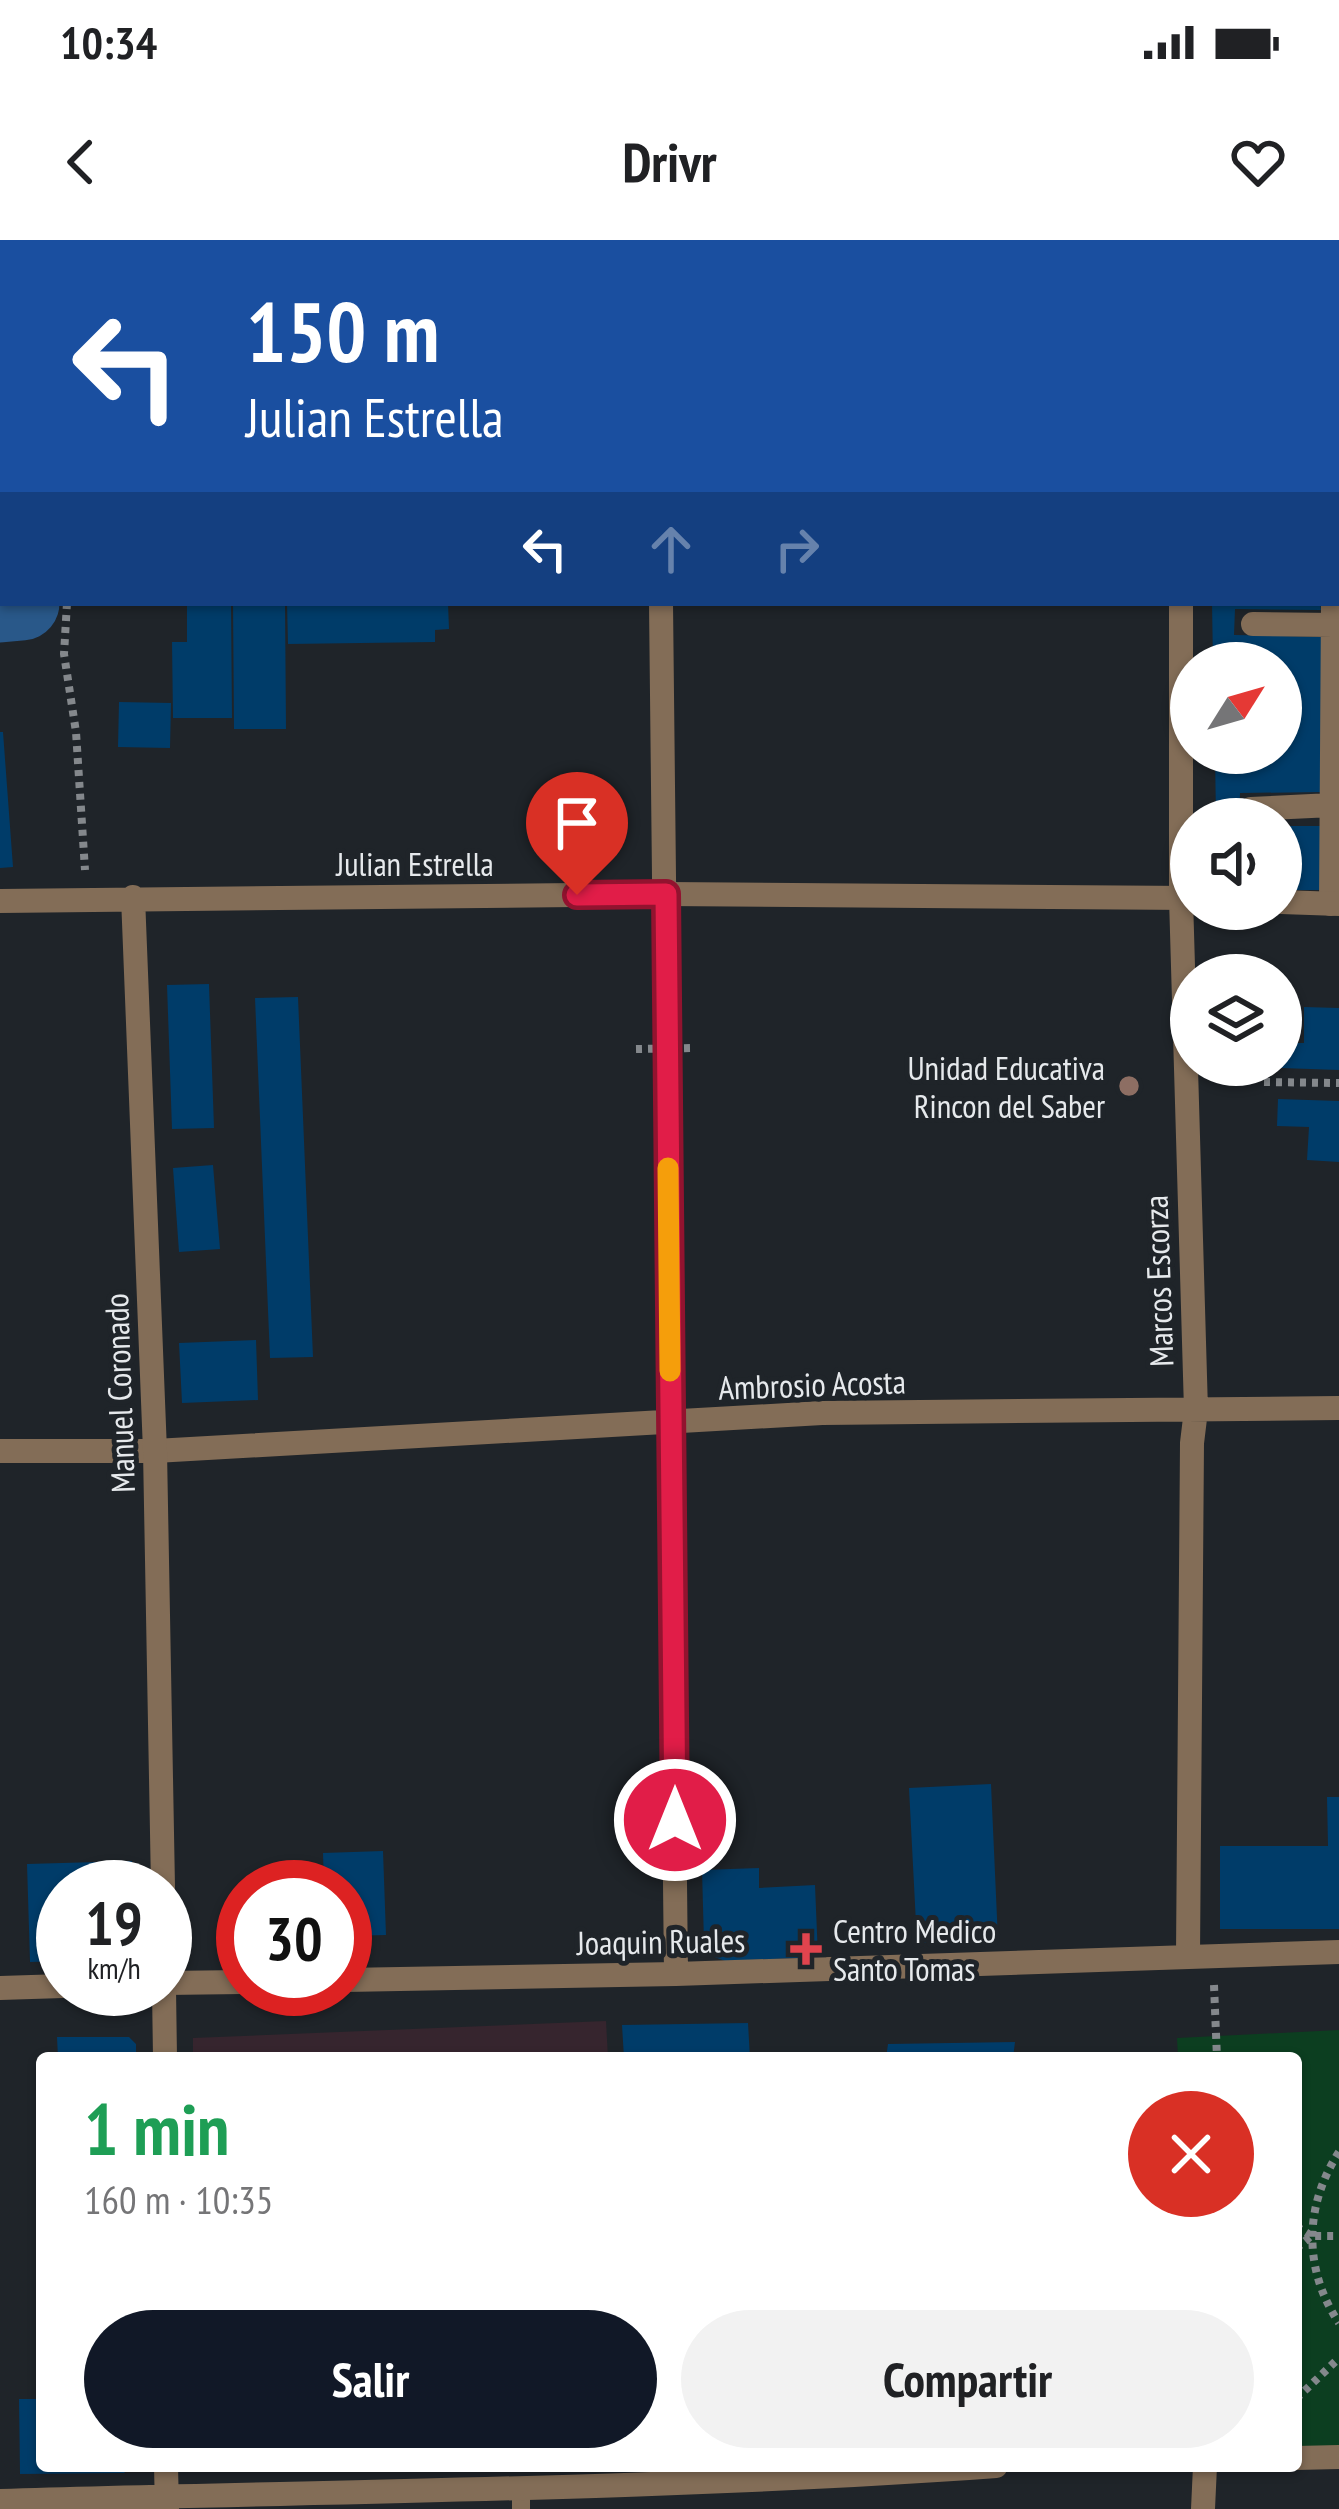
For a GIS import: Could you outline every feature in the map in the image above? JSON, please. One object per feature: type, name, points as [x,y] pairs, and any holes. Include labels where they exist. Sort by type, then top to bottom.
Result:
[{"type":"street","points":[[661,606],[676,1974]]},
{"type":"street","name":"Marcos Escorza","points":[[1180,606],[1184,798]]},
{"type":"street","points":[[1253,624],[1333,614],[1335,904],[1302,903]]},
{"type":"street","points":[[1302,806],[1332,805]]},
{"type":"street","name":"Julian Estrella","points":[[0,901],[666,894],[1170,898]]},
{"type":"street","name":"Manuel Coronado","points":[[133,898],[155,1451],[163,1860]]},
{"type":"street","name":"Marcos Escorza","points":[[1187,930],[1200,1954]]},
{"type":"street","name":"Ambrosio Acosta","points":[[0,1451],[155,1451],[822,1413],[1339,1408]]},
{"type":"street","name":"Joaquin Ruales","points":[[372,1980],[1339,1952]]},
{"type":"street","points":[[0,1988],[36,1987]]},
{"type":"street","points":[[164,2052],[165,2016]]},
{"type":"street","points":[[1302,2458],[1339,2457]]},
{"type":"street","points":[[166,2472],[166,2503]]},
{"type":"street","points":[[0,2501],[521,2499],[916,2472]]},
{"type":"street","points":[[1203,2509],[1205,2472]]},
{"type":"path","points":[[68,606],[64,654],[76,732],[88,898]]},
{"type":"path","points":[[636,1049],[691,1048]]},
{"type":"path","points":[[1302,1083],[1339,1083]]},
{"type":"path","points":[[1200,1954],[1216,2052]]},
{"type":"path","points":[[1339,2152],[1318,2191],[1312,2236],[1312,2254],[1330,2310],[1339,2323]]},
{"type":"path","points":[[1302,2230],[1312,2236],[1339,2236]]},
{"type":"path","points":[[1302,2244],[1312,2236]]},
{"type":"path","points":[[1302,2393],[1339,2358]]},
{"type":"shaded area","points":[[606,2021],[608,2052],[193,2052],[193,2038]]},
{"type":"green space","points":[[1339,2030],[1339,2448],[1302,2450],[1302,2052],[1178,2052],[1177,2038]]},
{"type":"building","points":[[187,606],[231,606],[232,718],[173,718],[172,642],[187,642]]},
{"type":"building","points":[[233,606],[285,606],[286,729],[234,729]]},
{"type":"building","points":[[287,606],[448,606],[449,629],[435,630],[435,642],[288,644]]},
{"type":"building","points":[[1212,606],[1320,606],[1321,610],[1235,609],[1234,635],[1323,637],[1324,792],[1240,793],[1240,798],[1216,798],[1215,774],[1302,774],[1302,642],[1213,642]]},
{"type":"building","points":[[119,702],[171,703],[170,748],[118,747]]},
{"type":"building","points":[[0,732],[13,867],[0,868]]},
{"type":"building","points":[[1302,826],[1328,826],[1328,890],[1302,890]]},
{"type":"building","points":[[209,984],[214,1128],[172,1129],[167,985]]},
{"type":"building","points":[[298,997],[313,1357],[270,1358],[255,998]]},
{"type":"building","points":[[1304,1007],[1339,1008],[1339,1070],[1302,1069]]},
{"type":"building","points":[[1278,1099],[1339,1101],[1339,1162],[1307,1160],[1309,1127],[1277,1126]]},
{"type":"building","points":[[213,1165],[220,1249],[179,1252],[173,1168]]},
{"type":"building","points":[[256,1340],[258,1400],[182,1403],[179,1343]]},
{"type":"building","points":[[991,1784],[998,1940],[917,1943],[909,1788]]},
{"type":"building","points":[[1327,1797],[1339,1797],[1339,1929],[1220,1929],[1220,1846],[1328,1846]]},
{"type":"building","points":[[383,1851],[386,1935],[372,1935],[372,1860],[323,1860],[323,1853]]},
{"type":"building","points":[[27,1864],[36,1864],[36,1962],[30,1962]]},
{"type":"building","points":[[759,1868],[759,1888],[815,1885],[818,1957],[725,1961],[712,1956],[704,1943],[702,1870]]},
{"type":"building","points":[[748,2023],[750,2052],[624,2052],[622,2025]]},
{"type":"building","points":[[57,2037],[129,2037],[136,2044],[136,2052],[58,2052]]},
{"type":"building","points":[[1015,2042],[1014,2052],[887,2052],[888,2044]]},
{"type":"building","points":[[19,2399],[36,2399],[36,2472],[125,2472],[124,2473],[20,2474]]},
{"type":"slow traffic","points":[[668,1168],[670,1371]]},
{"type":"place","name":"Unidad Educativa Rincon del Saber","points":[[1129,1086]]},
{"type":"place","name":"Centro Medico Santo Tomas","points":[[806,1949]]},
{"type":"route","points":[[577,895],[666,894],[675,1820]]}]
